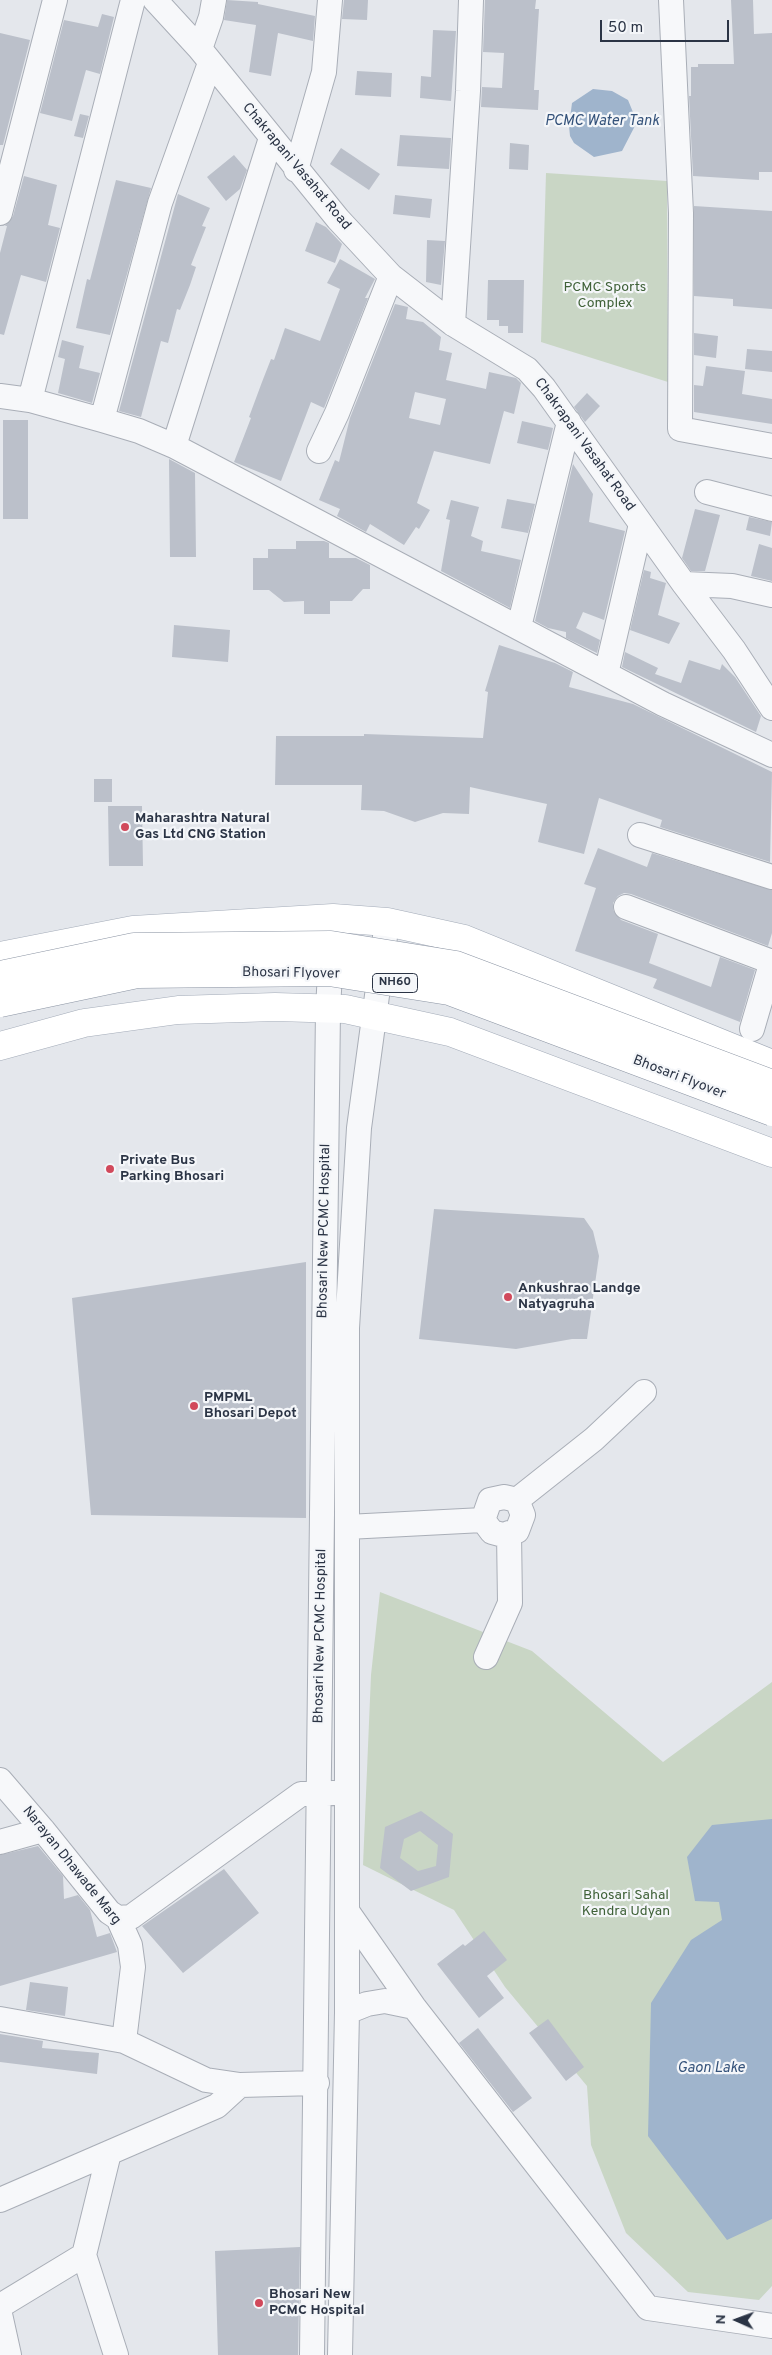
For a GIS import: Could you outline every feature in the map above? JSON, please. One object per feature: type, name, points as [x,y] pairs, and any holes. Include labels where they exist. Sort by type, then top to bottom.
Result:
[{"type":"main road","points":[[0,956],[133,930],[333,918],[387,922],[464,939],[745,1039],[772,1064]]},
{"type":"main road","name":"Bhosari Flyover","points":[[0,975],[134,947],[332,945],[456,966],[772,1084]]},
{"type":"main road","name":"Bhosari Flyover","points":[[0,1003],[137,974],[329,972],[449,992],[772,1112]]},
{"type":"main road","points":[[0,1046],[84,1023],[178,1010],[218,1007],[345,1010],[450,1032],[772,1153]]},
{"type":"main road","points":[[710,1129],[745,1039]]},
{"type":"street","points":[[0,213],[55,0]]},
{"type":"street","points":[[30,400],[133,0]]},
{"type":"street","name":"Chakrapani Vasahat Road","points":[[154,0],[204,56],[338,219],[392,276],[453,324],[527,369],[569,422],[684,584],[734,650],[772,708]]},
{"type":"street","points":[[102,420],[160,203],[204,56],[214,0]]},
{"type":"street","points":[[296,170],[324,72],[330,0]]},
{"type":"street","points":[[453,324],[468,91],[471,0]]},
{"type":"street","points":[[671,0],[681,213],[680,429],[772,446]]},
{"type":"street","points":[[174,446],[271,138]]},
{"type":"street","points":[[319,452],[337,413],[392,276]]},
{"type":"street","points":[[0,396],[30,400],[102,420],[139,431],[174,446],[663,704],[772,755]]},
{"type":"street","points":[[519,627],[569,422]]},
{"type":"street","points":[[707,492],[772,509]]},
{"type":"street","points":[[606,674],[641,524]]},
{"type":"street","points":[[684,584],[732,586],[772,595]]},
{"type":"street","points":[[640,835],[772,877]]},
{"type":"street","points":[[626,908],[772,962],[745,1039]]},
{"type":"street","name":"Bhosari New PCMC Hospital","points":[[312,2355],[317,2083],[328,1009],[333,918]]},
{"type":"street","name":"Bhosari New PCMC Hospital","points":[[340,2355],[347,2004],[347,1328],[363,1098],[376,1016],[387,922]]},
{"type":"street","points":[[517,1500],[594,1439],[644,1392]]},
{"type":"street","points":[[483,1520],[490,1500],[504,1497],[517,1500]]},
{"type":"street","points":[[483,1520],[492,1532],[503,1535],[517,1531],[522,1515],[517,1500]]},
{"type":"street","points":[[347,1527],[483,1520]]},
{"type":"street","points":[[486,1657],[510,1603],[509,1533]]},
{"type":"street","name":"Narayan Dhawade Marg","points":[[0,1780],[109,1912],[118,1918],[130,1945],[133,1967],[124,2041]]},
{"type":"street","points":[[118,1918],[131,1917],[301,1794],[348,1793]]},
{"type":"street","points":[[0,1842],[43,1830]]},
{"type":"street","points":[[347,1911],[414,2007],[648,2308],[771,2325]]},
{"type":"street","points":[[318,1940],[347,1940]]},
{"type":"street","points":[[318,1995],[347,2004],[367,2004],[385,2000],[414,2007]]},
{"type":"street","points":[[0,2018],[124,2041],[206,2080],[240,2085],[317,2083]]},
{"type":"street","points":[[0,2200],[217,2106],[240,2085]]},
{"type":"street","points":[[109,2153],[84,2255],[116,2355]]},
{"type":"street","points":[[0,2306],[84,2255]]},
{"type":"street","points":[[0,2314],[9,2355]]},
{"type":"green space","name":"PCMC Sports Complex","points":[[546,173],[667,181],[668,382],[541,342]]},
{"type":"green space","name":"Bhosari Sahal Kendra Udyan","points":[[380,1592],[532,1651],[663,1762],[772,1682],[772,2286],[759,2300],[688,2292],[626,2233],[591,2145],[587,2086],[505,1987],[454,1910],[363,1865],[371,1675]]},
{"type":"water","name":"PCMC Water Tank","points":[[593,89],[612,91],[628,100],[637,122],[622,151],[594,157],[574,143],[570,136],[569,126],[572,103]]},
{"type":"water","name":"Gaon Lake","points":[[772,1819],[772,2219],[727,2240],[648,2136],[651,2003],[691,1940],[722,1920],[719,1902],[695,1901],[687,1857],[712,1825]]},
{"type":"building","points":[[227,0],[258,2],[258,4],[315,16],[313,41],[278,33],[271,76],[249,72],[256,25],[224,20]]},
{"type":"building","points":[[344,0],[368,0],[367,20],[342,19]]},
{"type":"building","points":[[485,0],[536,0],[535,9],[539,9],[534,90],[539,90],[538,110],[481,107],[482,87],[502,88],[504,53],[483,52]]},
{"type":"building","points":[[731,0],[753,0],[754,34],[772,33],[772,172],[759,172],[759,180],[693,176],[689,96],[691,96],[691,67],[698,67],[698,64],[734,64]]},
{"type":"building","points":[[102,14],[114,17],[100,74],[86,70],[72,121],[40,113],[64,20],[98,27]]},
{"type":"building","points":[[433,30],[456,31],[451,101],[420,98],[421,76],[431,77]]},
{"type":"building","points":[[0,33],[30,40],[3,145],[0,145]]},
{"type":"building","points":[[357,71],[392,73],[391,97],[355,95]]},
{"type":"building","points":[[80,114],[89,116],[83,138],[74,136]]},
{"type":"building","points":[[400,135],[451,138],[449,169],[397,166]]},
{"type":"building","points":[[510,143],[529,145],[528,170],[509,169]]},
{"type":"building","points":[[341,148],[380,174],[369,190],[330,164]]},
{"type":"building","points":[[234,155],[247,170],[240,189],[226,201],[207,177]]},
{"type":"building","points":[[24,176],[57,185],[48,225],[60,228],[46,282],[21,275],[4,335],[0,334],[0,253],[7,226],[5,226],[13,216]]},
{"type":"building","points":[[116,180],[151,188],[110,335],[76,328],[87,279],[90,280]]},
{"type":"building","points":[[178,194],[210,208],[202,226],[206,227],[191,265],[196,267],[180,310],[177,309],[168,343],[161,341],[141,417],[119,411]]},
{"type":"building","points":[[395,195],[432,199],[430,218],[393,214]]},
{"type":"building","points":[[694,206],[772,211],[772,309],[733,306],[733,299],[694,296]]},
{"type":"building","points":[[316,222],[326,227],[342,244],[335,263],[305,251]]},
{"type":"building","points":[[427,240],[445,241],[441,285],[426,282]]},
{"type":"building","points":[[340,259],[375,279],[365,298],[368,298],[324,408],[311,402],[281,481],[234,462],[251,418],[249,417],[262,382],[271,359],[274,360],[285,328],[320,341],[340,289],[327,283]]},
{"type":"building","points":[[488,280],[524,280],[523,333],[508,333],[508,326],[499,326],[499,320],[487,320]]},
{"type":"building","points":[[395,304],[408,307],[406,319],[423,322],[441,337],[439,350],[452,353],[446,380],[486,389],[489,372],[516,378],[521,383],[514,414],[504,411],[490,464],[434,451],[417,503],[430,510],[419,529],[416,527],[404,545],[370,524],[366,532],[337,516],[340,509],[319,500],[335,460],[339,462],[350,418]],"holes":[[[415,392],[446,399],[440,425],[409,418]]]},
{"type":"building","points":[[694,333],[718,336],[716,358],[694,355]]},
{"type":"building","points":[[62,340],[84,346],[79,368],[100,373],[92,403],[58,393],[65,359],[58,357]]},
{"type":"building","points":[[747,349],[772,351],[772,372],[745,369]]},
{"type":"building","points":[[706,366],[745,371],[742,394],[772,399],[772,424],[694,412],[694,385],[703,386]]},
{"type":"building","points":[[587,393],[600,406],[585,422],[574,407]]},
{"type":"building","points":[[3,420],[28,420],[28,519],[3,519]]},
{"type":"building","points":[[522,421],[553,428],[548,450],[517,443]]},
{"type":"building","points":[[169,459],[195,473],[196,557],[170,557]]},
{"type":"building","points":[[573,464],[593,494],[589,522],[625,531],[604,620],[583,612],[576,628],[600,640],[597,653],[566,638],[566,632],[548,628],[535,621]]},
{"type":"building","points":[[507,499],[535,504],[528,533],[501,528]]},
{"type":"building","points":[[451,500],[479,507],[471,536],[483,541],[481,551],[521,560],[510,608],[441,571],[450,520],[446,519]]},
{"type":"building","points":[[695,509],[720,515],[705,571],[691,571],[682,558]]},
{"type":"building","points":[[749,517],[772,522],[770,536],[746,530]]},
{"type":"building","points":[[296,541],[324,541],[329,543],[329,558],[356,558],[370,565],[370,589],[363,589],[352,601],[330,601],[330,614],[304,614],[304,601],[284,602],[269,590],[253,590],[253,558],[268,558],[268,549],[296,549]]},
{"type":"building","points":[[759,544],[772,548],[772,581],[751,576]]},
{"type":"building","points":[[644,570],[651,572],[650,578],[666,583],[658,615],[680,623],[669,644],[630,630]]},
{"type":"building","points":[[174,625],[230,630],[228,662],[172,657]]},
{"type":"building","points":[[499,645],[555,663],[573,672],[569,687],[633,704],[772,772],[770,862],[660,827],[662,820],[599,798],[584,854],[538,842],[547,804],[470,787],[469,814],[443,813],[415,822],[384,811],[361,810],[362,785],[275,785],[276,736],[364,736],[364,734],[483,738],[488,692],[485,691]]},
{"type":"building","points":[[625,652],[658,668],[655,674],[681,683],[689,660],[720,670],[722,664],[735,677],[761,716],[756,732],[622,667]]},
{"type":"building","points":[[94,779],[112,779],[112,802],[94,802]]},
{"type":"building","name":"Maharashtra Natural Gas Ltd CNG Station","points":[[108,806],[142,806],[143,866],[109,866]]},
{"type":"building","points":[[598,848],[647,867],[652,853],[772,890],[772,933],[768,946],[631,894],[624,893],[618,896],[613,903],[613,910],[621,920],[658,934],[649,963],[711,987],[720,957],[755,970],[740,1022],[653,988],[657,979],[575,951],[596,888],[584,884]]},
{"type":"building","name":"Ankushrao Landge Natyagruha","points":[[434,1209],[584,1218],[593,1231],[599,1256],[587,1339],[572,1339],[516,1349],[419,1339]]},
{"type":"building","name":"PMPML Bhosari Depot","points":[[306,1262],[306,1518],[91,1515],[72,1298]]},
{"type":"building","points":[[421,1811],[453,1834],[449,1877],[411,1891],[380,1868],[385,1827]],"holes":[[[420,1831],[438,1845],[436,1866],[418,1871],[400,1858],[404,1839]]]},
{"type":"building","points":[[38,1846],[63,1876],[64,1899],[78,1895],[90,1910],[97,1937],[110,1933],[117,1952],[0,1986],[0,1855]]},
{"type":"building","points":[[224,1869],[259,1913],[183,1973],[142,1926]]},
{"type":"building","points":[[484,1931],[507,1960],[487,1976],[504,1998],[479,2018],[437,1964]]},
{"type":"building","points":[[30,1982],[68,1987],[65,2016],[26,2010]]},
{"type":"building","points":[[548,2019],[584,2067],[566,2081],[529,2033]]},
{"type":"building","points":[[478,2028],[532,2098],[513,2112],[459,2043]]},
{"type":"building","points":[[0,2034],[43,2041],[42,2048],[99,2053],[97,2074],[0,2062]]},
{"type":"building","name":"Bhosari New PCMC Hospital","points":[[300,2247],[298,2355],[218,2355],[215,2251]]},
{"type":"place","name":"Maharashtra Natural Gas Ltd CNG Station","points":[[125,827]]},
{"type":"place","name":"Private Bus Parking Bhosari","points":[[110,1169]]},
{"type":"place","name":"Ankushrao Landge Natyagruha","points":[[508,1297]]},
{"type":"place","name":"PMPML Bhosari Depot","points":[[194,1406]]},
{"type":"place","name":"Bhosari New PCMC Hospital","points":[[259,2303]]}]
